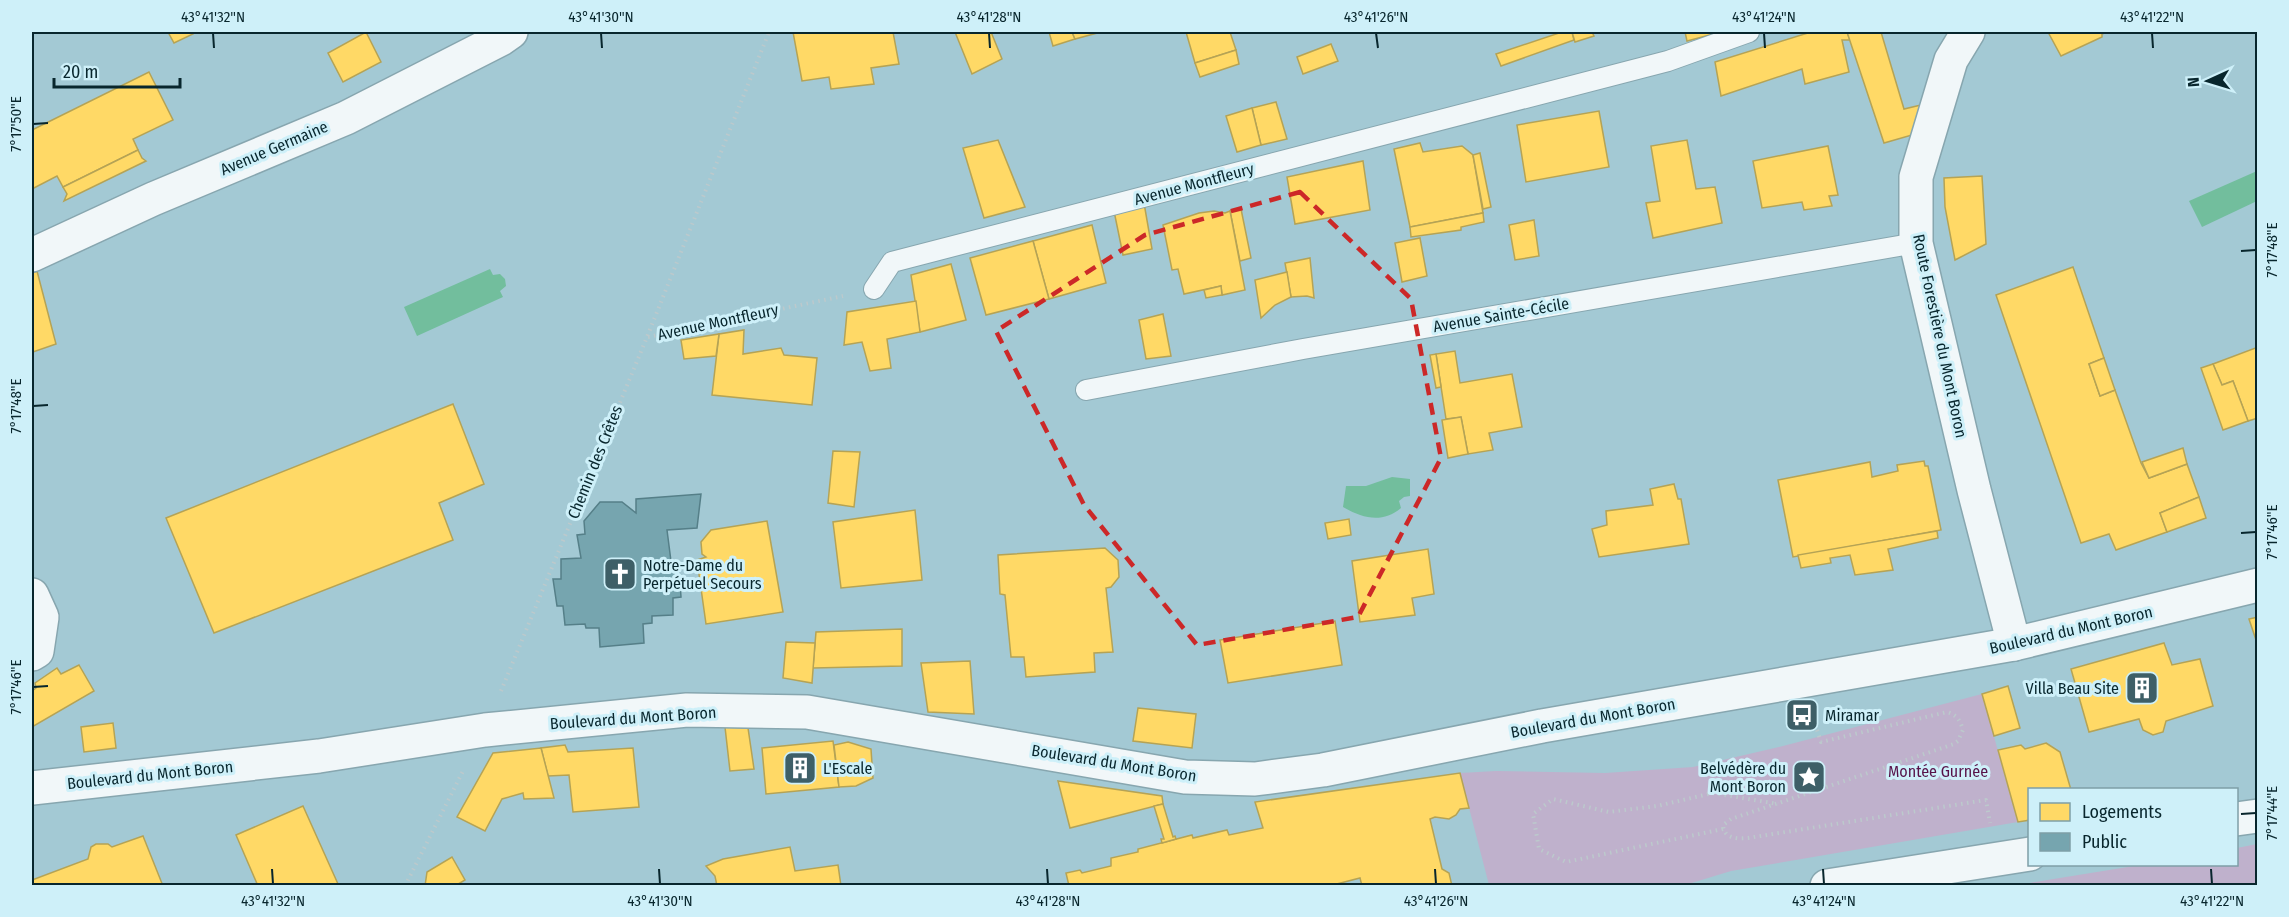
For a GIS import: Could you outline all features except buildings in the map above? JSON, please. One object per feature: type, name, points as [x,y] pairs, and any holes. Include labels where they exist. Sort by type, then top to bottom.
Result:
[{"type":"street","name":"Avenue Germaine","points":[[32,255],[153,199],[346,118],[511,32]]},
{"type":"street","name":"Route Forestière du Mont Boron","points":[[1968,32],[1950,60],[1916,177],[1916,243],[1974,490],[2014,644]]},
{"type":"street","name":"Boulevard du Mont Boron","points":[[32,788],[319,756],[485,730],[687,710],[807,712],[1185,777],[1255,778],[1323,770],[1542,726],[2014,644],[2258,585]]},
{"type":"street","points":[[32,595],[42,617],[37,651],[32,654]]},
{"type":"street","points":[[2238,819],[2258,816]]},
{"type":"street","points":[[1827,885],[2028,854]]},
{"type":"lane","name":"Avenue Montfleury","points":[[874,289],[892,262],[1668,61],[1749,32]]},
{"type":"lane","name":"Avenue Sainte-Cécile","points":[[1086,390],[1303,349],[1916,243]]},
{"type":"path","name":"Chemin des Crêtes","points":[[405,885],[485,730],[647,337],[769,32]]},
{"type":"path","name":"Avenue Montfleury","points":[[647,337],[874,289]]},
{"type":"path","points":[[1723,829],[1725,822],[1731,819],[1954,744],[1963,730],[1960,719],[1947,712],[1821,741],[1817,730]]},
{"type":"path","points":[[1723,829],[1566,862],[1539,849],[1533,814],[1553,799],[1609,812],[1657,806],[1713,793],[1779,804]]},
{"type":"path","points":[[1723,829],[1731,837],[1748,838],[1986,800],[1997,859]]},
{"type":"highlighted area","points":[[1300,192],[1411,299],[1441,458],[1358,617],[1197,645],[1084,505],[996,331],[1145,235]]},
{"type":"green space","name":"Montée Gurnée","points":[[1982,694],[2018,822],[1731,871],[1685,885],[1489,885],[1460,773],[1496,771],[1605,773],[1693,767]]},
{"type":"green space","points":[[2257,844],[2257,885],[2017,885],[2134,866],[2238,866],[2238,848]]},
{"type":"shaded area","points":[[2257,171],[2257,201],[2202,227],[2189,201]]},
{"type":"shaded area","points":[[490,269],[493,275],[500,274],[505,279],[506,286],[500,291],[503,297],[417,336],[404,307]]},
{"type":"shaded area","points":[[1392,477],[1410,479],[1410,496],[1399,501],[1401,508],[1394,513],[1372,518],[1343,507],[1346,486],[1366,486]]},
{"type":"place","name":"Notre-Dame du Perpétuel Secours","points":[[620,574]]},
{"type":"place","name":"Villa Beau Site","points":[[2142,688]]},
{"type":"place","name":"Miramar","points":[[1802,715]]},
{"type":"place","name":"L'Escale","points":[[800,768]]},
{"type":"place","name":"Belvédère du Mont Boron","points":[[1809,777]]}]
